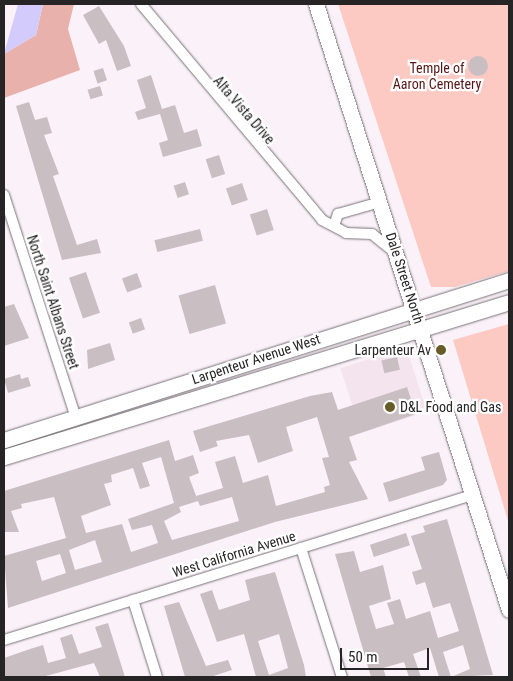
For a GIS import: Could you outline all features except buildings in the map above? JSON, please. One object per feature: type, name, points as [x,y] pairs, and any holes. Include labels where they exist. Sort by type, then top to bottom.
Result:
[{"type":"main road","name":"Dale Street North","points":[[316,4],[422,330],[509,610]]},
{"type":"main road","name":"Larpenteur Avenue West","points":[[4,440],[509,280]]},
{"type":"main road","name":"Larpenteur Avenue West","points":[[4,457],[509,302]]},
{"type":"street","name":"Alta Vista Drive","points":[[141,4],[314,211],[346,233],[372,234],[398,255]]},
{"type":"street","name":"North Saint Albans Street","points":[[4,195],[76,418]]},
{"type":"street","points":[[334,226],[338,214],[380,202]]},
{"type":"street","name":"West California Avenue","points":[[4,640],[473,495]]},
{"type":"street","points":[[301,548],[342,677]]},
{"type":"street","points":[[133,600],[157,677]]},
{"type":"shaded area","points":[[18,4],[43,4],[36,35],[4,54]]},
{"type":"shaded area","points":[[43,4],[74,4],[68,29],[80,70],[4,98],[4,54],[36,35]]},
{"type":"shaded area","points":[[406,347],[427,412],[361,433],[340,368]]},
{"type":"green space","name":"Temple of Aaron Cemetery","points":[[338,4],[509,4],[509,271],[455,287],[431,287]]},
{"type":"green space","points":[[509,324],[509,524],[453,340]]},
{"type":"place","name":"Larpenteur Av","points":[[441,350]]},
{"type":"place","name":"D&L Food and Gas","points":[[390,407]]}]
